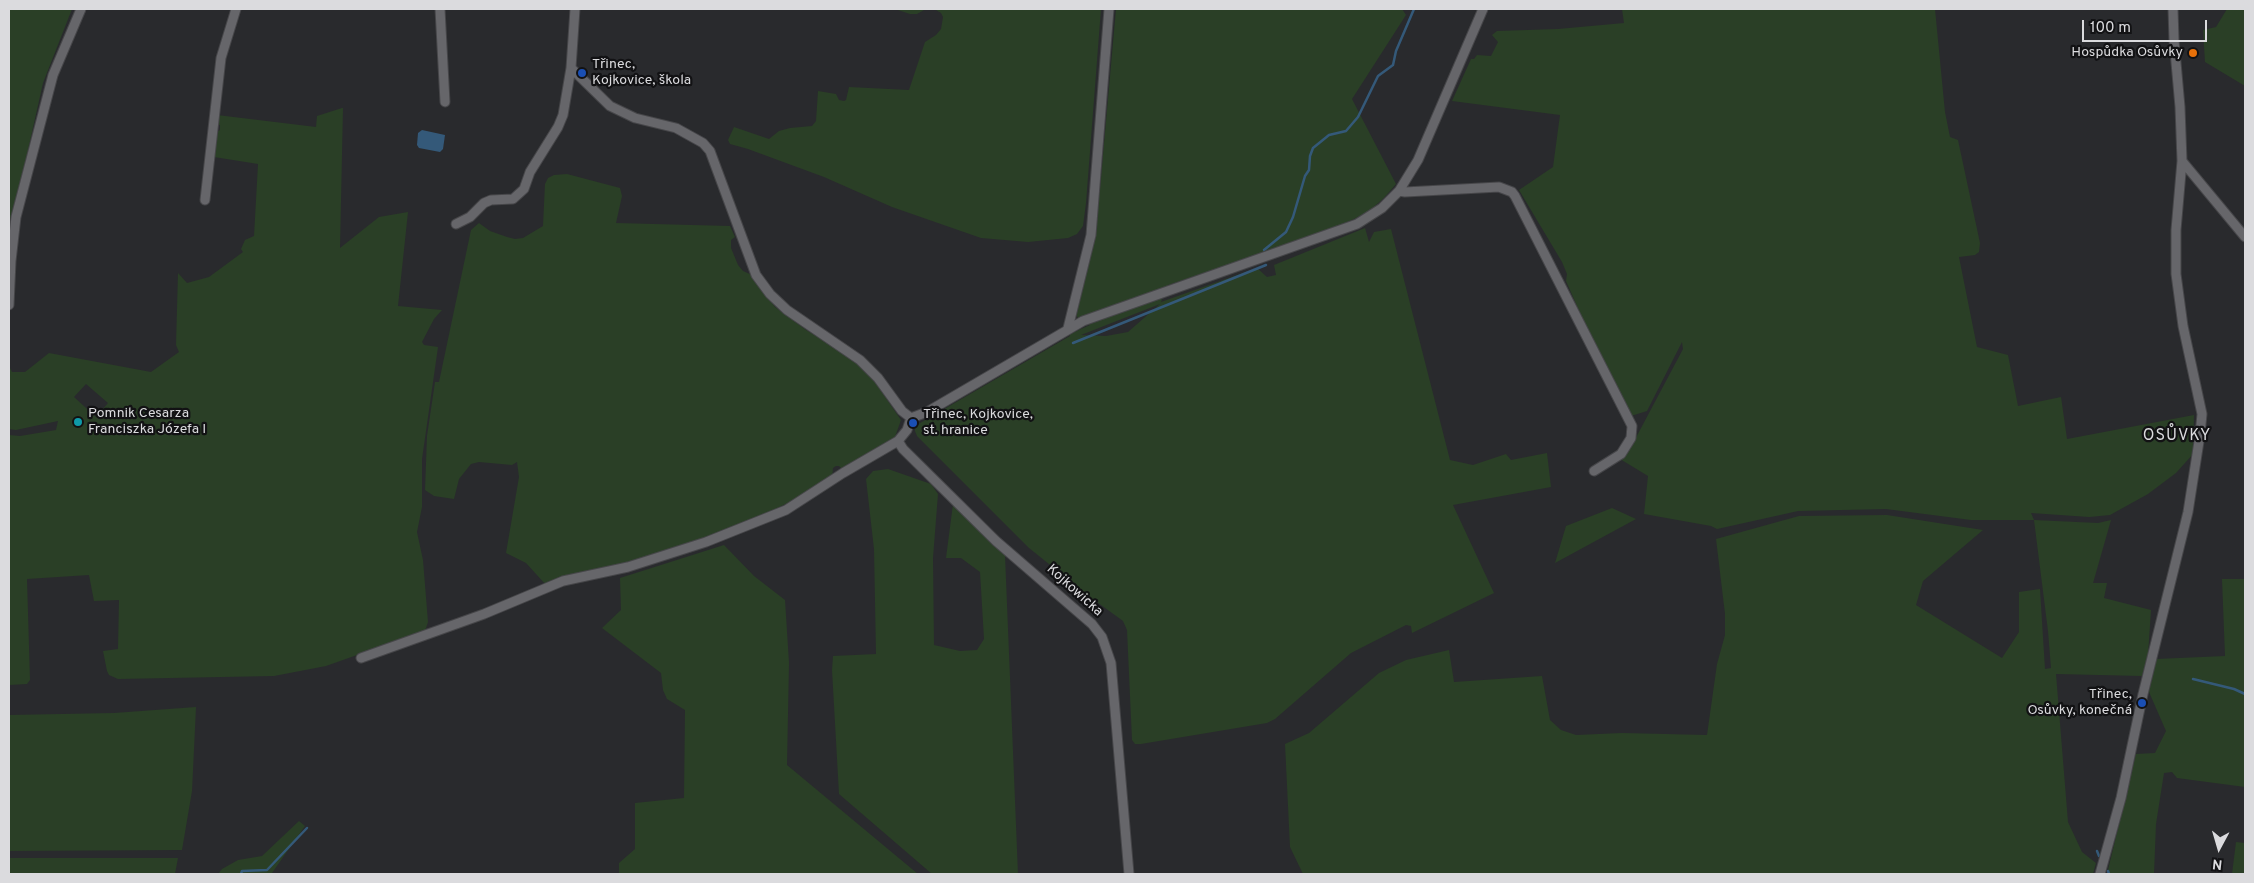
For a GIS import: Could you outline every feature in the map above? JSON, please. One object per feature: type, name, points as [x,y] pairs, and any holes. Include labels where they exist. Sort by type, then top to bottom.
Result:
[{"type":"street","points":[[9,305],[16,217],[53,75],[81,9]]},
{"type":"street","points":[[205,200],[221,58],[236,9]]},
{"type":"street","points":[[440,9],[445,102]]},
{"type":"street","points":[[456,224],[491,200],[513,199],[524,189],[530,172],[558,127],[563,115],[571,68],[575,9]]},
{"type":"street","points":[[1068,328],[1091,234],[1109,9]]},
{"type":"street","points":[[911,418],[927,412],[1068,328],[1357,224],[1382,208],[1398,191],[1418,160],[1483,9]]},
{"type":"street","points":[[2100,874],[2121,798],[2143,694],[2188,512],[2202,414],[2183,326],[2176,274],[2176,230],[2182,161],[2173,9]]},
{"type":"street","points":[[571,68],[610,106],[635,118],[676,128],[703,143],[710,151],[756,275],[770,294],[788,310],[860,360],[878,378],[902,411],[911,418]]},
{"type":"street","points":[[2182,161],[2245,237]]},
{"type":"street","points":[[1398,191],[1499,187],[1512,192],[1515,196],[1632,426],[1631,438],[1622,454],[1594,471]]},
{"type":"street","points":[[361,658],[484,614],[563,582],[596,576],[706,542],[786,510],[843,473],[898,441],[907,430],[911,418]]},
{"type":"street","name":"Kojkowicka","points":[[898,441],[903,449],[996,541],[1092,624],[1102,637],[1111,663],[1129,874]]},
{"type":"green space","points":[[9,9],[72,9],[43,83],[9,224]]},
{"type":"green space","points":[[895,9],[1101,9],[1086,203],[1083,226],[1077,234],[1068,238],[1028,242],[981,238],[892,207],[824,177],[730,144],[728,140],[734,127],[769,139],[779,131],[812,126],[816,121],[818,91],[836,94],[839,100],[844,101],[846,100],[849,87],[909,90],[925,42],[936,35],[941,29],[943,17],[936,10],[924,10],[917,14],[910,14]]},
{"type":"green space","points":[[1116,9],[1402,9],[1406,15],[1352,99],[1396,184],[1369,211],[1354,219],[1306,239],[1168,285],[1161,302],[1257,268],[1267,277],[1276,275],[1274,265],[1365,228],[1369,242],[1374,232],[1391,229],[1450,460],[1473,465],[1506,454],[1511,460],[1547,453],[1551,487],[1453,505],[1494,593],[1412,633],[1411,626],[1406,625],[1351,653],[1275,719],[1267,723],[1135,744],[1132,740],[1127,630],[1123,621],[1029,548],[917,436],[915,431],[915,426],[1070,336],[1070,334],[1090,325],[1078,318],[1075,313],[1097,189],[1100,189]],"holes":[[[1160,304],[1128,332],[1106,336],[1081,335]]]},
{"type":"green space","points":[[1622,9],[1935,9],[1945,112],[1950,137],[1958,140],[1980,243],[1979,252],[1975,255],[1959,257],[1977,347],[2008,355],[2018,406],[2061,397],[2067,439],[2194,415],[2193,454],[2176,473],[2148,494],[2110,515],[2089,517],[2031,513],[2034,520],[1971,520],[1886,509],[1798,511],[1717,529],[1711,526],[1644,514],[1648,476],[1620,459],[1632,445],[1683,349],[1682,342],[1647,411],[1631,416],[1592,340],[1566,281],[1567,274],[1562,262],[1519,190],[1553,167],[1560,115],[1452,101],[1471,59],[1474,59],[1477,55],[1491,56],[1498,42],[1492,35],[1497,31],[1558,29],[1624,23]]},
{"type":"green space","points":[[2227,9],[2245,9],[2245,86],[2205,62],[2203,30],[2216,27]]},
{"type":"green space","points":[[343,108],[340,248],[379,217],[408,212],[398,306],[442,310],[434,319],[422,342],[424,345],[438,347],[422,459],[422,507],[417,532],[423,560],[428,622],[425,631],[326,666],[274,676],[118,679],[109,675],[103,651],[118,649],[119,600],[94,601],[89,575],[27,579],[30,680],[27,684],[9,685],[9,435],[20,436],[56,430],[58,421],[16,430],[9,429],[9,366],[12,372],[25,372],[49,353],[151,372],[179,352],[176,345],[178,273],[187,283],[209,277],[243,252],[241,249],[245,240],[254,236],[258,164],[214,157],[215,131],[220,129],[220,125],[217,125],[217,115],[316,127],[317,116]],"holes":[[[86,384],[108,403],[96,417],[74,397]]]},
{"type":"green space","points":[[567,174],[620,188],[622,196],[616,223],[730,226],[735,237],[731,240],[731,248],[738,265],[743,271],[752,275],[775,307],[806,330],[845,353],[868,372],[901,420],[895,437],[843,470],[836,466],[833,468],[832,479],[750,523],[670,551],[546,585],[526,563],[506,553],[519,477],[517,462],[512,465],[479,462],[471,464],[459,479],[454,499],[434,496],[425,490],[427,436],[435,382],[439,382],[471,230],[479,223],[490,231],[507,237],[523,238],[543,226],[545,184],[548,178],[554,175]]},
{"type":"green space","points":[[888,469],[931,484],[938,494],[933,558],[934,645],[960,651],[977,650],[984,639],[980,572],[961,558],[946,558],[953,504],[1005,555],[1018,874],[932,874],[839,794],[832,670],[833,656],[876,654],[874,549],[866,479],[873,471]]},
{"type":"green space","points":[[1612,508],[1636,519],[1555,563],[1566,526]]},
{"type":"green space","points":[[1887,515],[1983,530],[1923,581],[1916,605],[2002,658],[2019,632],[2019,592],[2040,589],[2045,669],[2051,668],[2034,520],[2098,523],[2111,520],[2093,583],[2107,583],[2104,598],[2151,610],[2148,655],[2142,676],[2056,674],[2068,822],[2082,852],[2096,863],[2093,874],[1303,874],[1290,847],[1285,744],[1309,733],[1379,673],[1406,660],[1449,650],[1454,682],[1542,676],[1550,720],[1561,730],[1576,735],[1622,733],[1707,735],[1717,664],[1725,635],[1725,614],[1716,539],[1799,516]]},
{"type":"green space","points":[[724,545],[754,576],[785,600],[789,663],[787,765],[918,874],[619,874],[619,863],[635,849],[635,803],[684,798],[685,710],[667,699],[663,690],[661,673],[602,628],[621,610],[620,578]]},
{"type":"green space","points":[[2222,579],[2245,579],[2245,787],[2177,778],[2172,772],[2164,773],[2156,824],[2154,874],[2107,874],[2136,754],[2155,753],[2166,731],[2149,692],[2156,659],[2225,656]]},
{"type":"green space","points":[[196,707],[192,791],[182,850],[9,851],[9,715],[114,713]]},
{"type":"green space","points":[[299,821],[305,826],[272,873],[218,874],[222,869],[238,860],[262,856]]},
{"type":"green space","points":[[2236,842],[2245,843],[2245,874],[2232,874]]},
{"type":"green space","points":[[9,858],[178,858],[175,874],[9,874]]},
{"type":"water","points":[[422,130],[445,135],[443,149],[440,152],[419,148],[417,145],[418,133]]},
{"type":"waterway","points":[[1264,250],[1286,232],[1293,217],[1305,176],[1309,170],[1310,156],[1313,148],[1329,135],[1346,131],[1358,117],[1378,76],[1393,65],[1396,51],[1414,9]]},
{"type":"waterway","points":[[1073,343],[1266,265]]},
{"type":"waterway","points":[[2193,679],[2234,689],[2245,694]]},
{"type":"waterway","points":[[241,874],[242,871],[267,870],[307,828]]},
{"type":"waterway","points":[[2097,851],[2099,856]]},
{"type":"place","name":"Hospůdka Osůvky","points":[[2193,53]]},
{"type":"place","name":"Třinec, Kojkovice, škola","points":[[582,73]]},
{"type":"place","name":"Pomnik Cesarza Franciszka Józefa I","points":[[78,422]]},
{"type":"place","name":"Třinec, Kojkovice, st. hranice","points":[[913,423]]},
{"type":"place","name":"Třinec, Osůvky, konečná","points":[[2142,703]]},
{"type":"district","name":"OSŮVKY","points":[[2177,437]]}]
